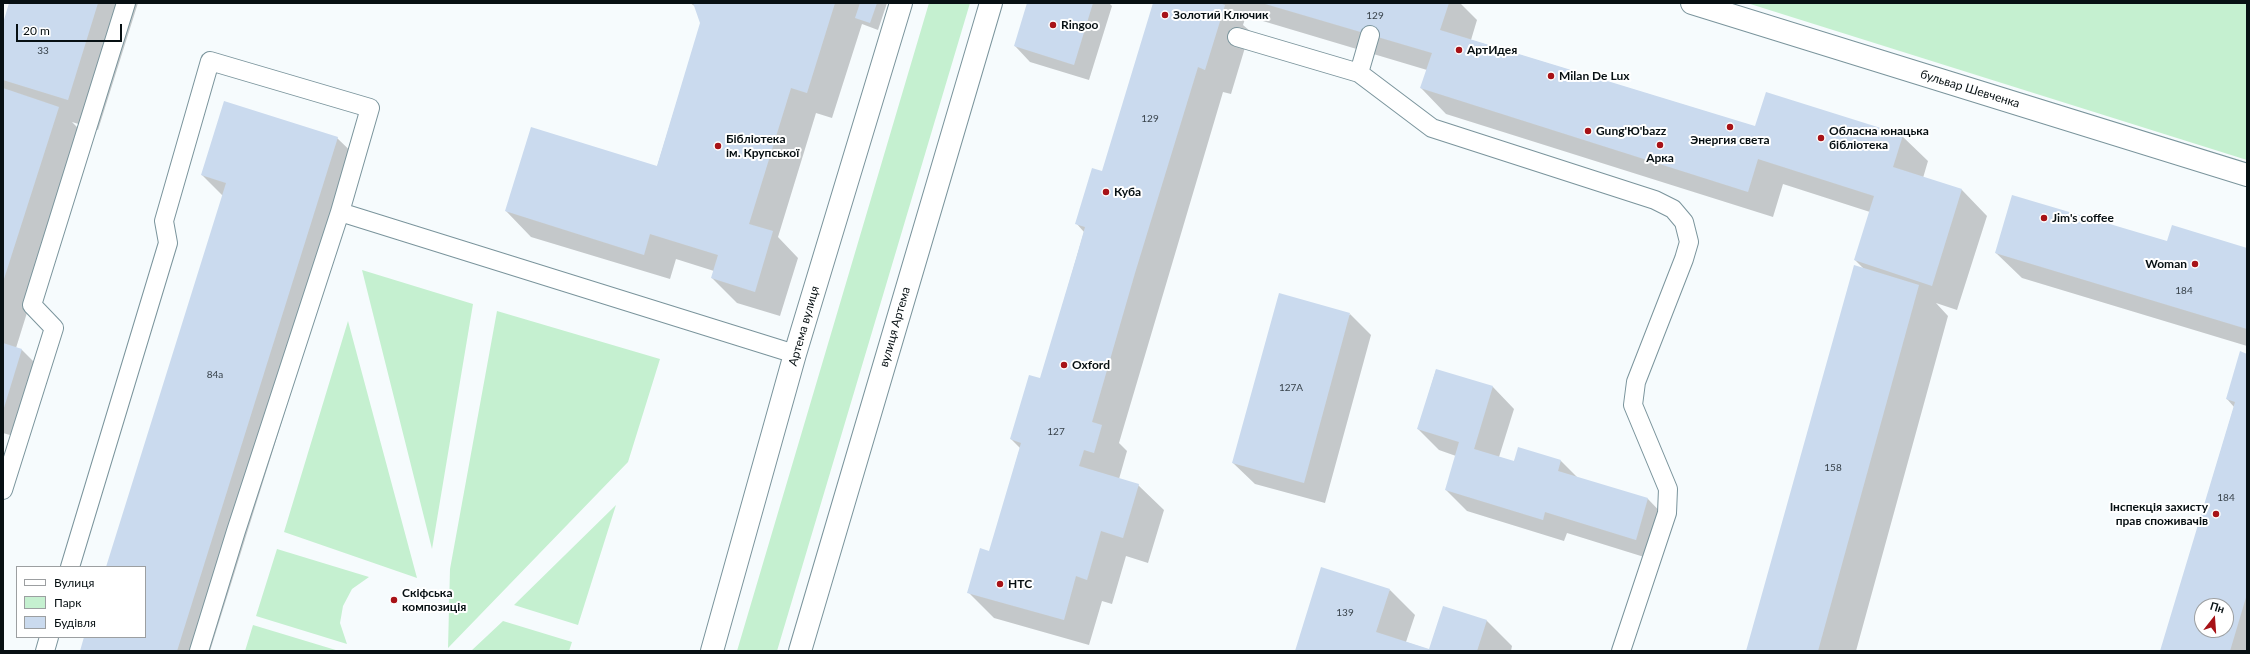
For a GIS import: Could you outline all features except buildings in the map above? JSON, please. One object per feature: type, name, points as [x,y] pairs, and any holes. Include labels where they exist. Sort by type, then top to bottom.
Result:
[{"type":"main road","name":"Артема вулиця","points":[[712,651],[795,354],[900,3]]},
{"type":"main road","name":"вулиця Артема","points":[[800,651],[991,3]]},
{"type":"main road","name":"бульвар Шевченка","points":[[1692,3],[2247,175]]},
{"type":"lane","points":[[3,490],[54,328],[32,305],[126,3]]},
{"type":"lane","points":[[1359,73],[1370,35]]},
{"type":"lane","points":[[1237,37],[1359,73],[1432,128],[1655,200],[1673,209],[1684,222],[1689,242],[1684,260],[1636,382],[1632,405],[1668,489],[1667,513],[1621,651]]},
{"type":"lane","points":[[70,566],[168,243],[164,221],[210,60],[370,108],[340,212],[199,651]]},
{"type":"lane","points":[[340,212],[490,257],[795,354]]},
{"type":"lane","points":[[45,651],[49,638]]},
{"type":"green space","points":[[929,3],[970,3],[777,651],[737,651]]},
{"type":"green space","points":[[1747,3],[2247,3],[2247,160]]},
{"type":"green space","points":[[362,270],[473,304],[432,549]]},
{"type":"green space","points":[[497,311],[660,359],[628,462],[448,648],[450,569]]},
{"type":"green space","points":[[348,321],[417,578],[284,532]]},
{"type":"green space","points":[[616,505],[578,625],[514,605]]},
{"type":"green space","points":[[277,549],[369,577],[352,589],[343,606],[340,623],[347,644],[256,616]]},
{"type":"green space","points":[[503,621],[572,642],[569,651],[471,651]]},
{"type":"green space","points":[[253,625],[339,651],[245,651]]},
{"type":"place","name":"Золотий Ключик","points":[[1165,15]]},
{"type":"place","name":"Ringoo","points":[[1053,25]]},
{"type":"place","name":"АртИдея","points":[[1459,50]]},
{"type":"place","name":"Milan De Lux","points":[[1551,76]]},
{"type":"place","name":"Энергия света","points":[[1730,127]]},
{"type":"place","name":"Gung'Ю'bazz","points":[[1588,131]]},
{"type":"place","name":"Обласна юнацька бібліотека","points":[[1821,138]]},
{"type":"place","name":"Арка","points":[[1660,145]]},
{"type":"place","name":"Бібліотека ім. Крупської","points":[[718,146]]},
{"type":"place","name":"Куба","points":[[1106,192]]},
{"type":"place","name":"Jim's coffee","points":[[2044,218]]},
{"type":"place","name":"Woman","points":[[2195,264]]},
{"type":"place","name":"Oxford","points":[[1064,365]]},
{"type":"place","name":"Інспекція захисту прав споживачів","points":[[2216,514]]},
{"type":"place","name":"HTC","points":[[1000,584]]},
{"type":"place","name":"Скіфська композиція","points":[[394,600]]}]
